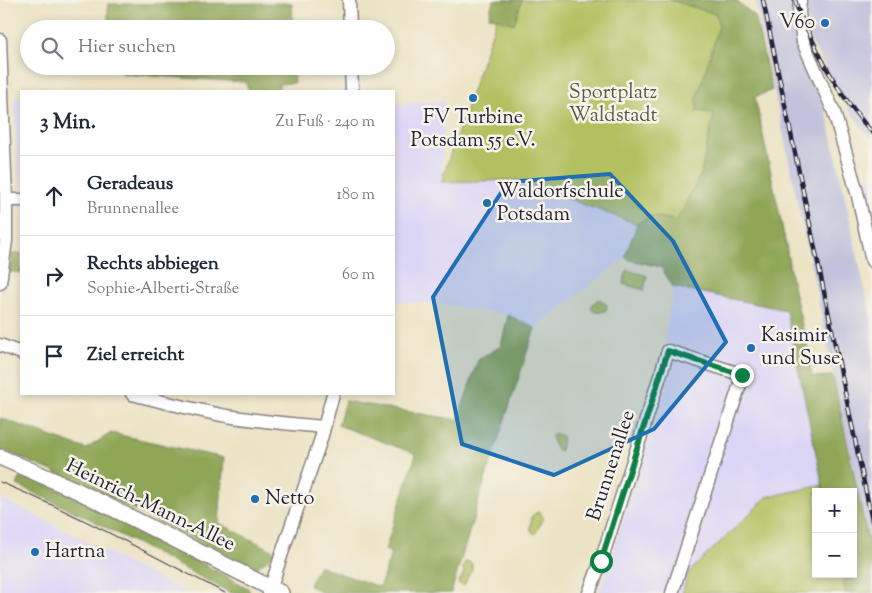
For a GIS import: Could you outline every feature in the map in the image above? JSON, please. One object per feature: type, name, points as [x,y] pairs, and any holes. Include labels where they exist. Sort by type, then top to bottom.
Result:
[{"type":"main road","name":"Heinrich-Mann-Allee","points":[[0,457],[78,491],[274,591]]},
{"type":"street","points":[[350,0],[350,20]]},
{"type":"street","points":[[800,0],[799,13],[803,42],[834,112],[858,196],[872,261]]},
{"type":"street","points":[[0,40],[6,200],[6,241],[0,283]]},
{"type":"street","points":[[351,75],[352,90]]},
{"type":"street","points":[[6,200],[20,200]]},
{"type":"street","points":[[0,345],[20,353]]},
{"type":"street","name":"Brunnenallee","points":[[589,593],[604,552],[668,351],[742,375],[672,593]]},
{"type":"street","points":[[136,395],[229,416],[324,427]]},
{"type":"street","points":[[274,591],[280,556],[321,439],[333,395]]},
{"type":"highlighted area","points":[[610,174],[673,241],[726,342],[654,429],[554,475],[462,444],[433,297],[508,182]]},
{"type":"shaded area","points":[[755,0],[796,0],[797,39],[827,114],[872,323],[872,555]]},
{"type":"shaded area","points":[[808,0],[872,0],[872,138],[849,110],[811,41],[806,11]]},
{"type":"shaded area","points":[[13,99],[20,99],[19,191]]},
{"type":"shaded area","name":"Waldorfschule Potsdam","points":[[445,101],[441,182],[517,180],[637,224],[625,257],[535,328],[508,315],[432,303],[395,302],[395,104]]},
{"type":"shaded area","points":[[872,176],[872,243],[861,180]]},
{"type":"shaded area","points":[[673,287],[786,310],[823,485],[767,497],[689,572],[682,593],[599,593],[679,347],[664,341]]},
{"type":"shaded area","points":[[0,498],[51,523],[187,593],[0,593]]},
{"type":"green space","points":[[493,0],[522,0],[514,24],[489,16]]},
{"type":"green space","name":"Sportplatz Waldstadt","points":[[503,0],[699,0],[723,18],[710,247],[637,224],[517,180],[441,182]]},
{"type":"green space","points":[[670,0],[735,0],[755,16],[772,90],[755,97],[812,377],[833,376],[857,488],[823,488],[786,310],[673,287],[661,267],[630,260],[625,257],[637,224],[649,216],[677,220],[701,174],[714,113],[697,111],[697,98],[719,26],[716,14]]},
{"type":"green space","points":[[292,3],[293,20],[108,20],[108,4]]},
{"type":"green space","points":[[138,75],[294,75],[294,83],[278,84],[281,90],[249,90],[245,82]]},
{"type":"green space","points":[[20,253],[20,273],[9,272],[12,254]]},
{"type":"green space","points":[[627,270],[647,276],[644,290],[623,284]]},
{"type":"green space","points":[[597,300],[605,302],[606,310],[598,312],[592,310],[593,304]]},
{"type":"green space","points":[[508,315],[535,328],[482,489],[451,593],[322,593],[309,585],[319,565],[380,587],[391,553],[385,550],[416,454],[338,425],[345,401],[458,420],[478,360],[501,346]]},
{"type":"green space","points":[[0,418],[86,449],[111,433],[224,458],[219,523],[276,552],[255,569],[80,483],[0,449]]},
{"type":"green space","points":[[553,434],[563,437],[560,452],[553,441]]},
{"type":"green space","points":[[23,472],[94,506],[248,588],[250,593],[231,593],[88,518],[17,485]]},
{"type":"green space","points":[[823,485],[823,488],[812,488],[812,578],[843,578],[846,593],[682,593],[689,572],[767,497]]},
{"type":"green space","points":[[857,489],[872,559],[872,593],[846,593],[843,578],[857,578]]},
{"type":"green space","points":[[540,512],[543,517],[535,534],[530,528],[532,516]]},
{"type":"green space","points":[[465,562],[472,564],[472,571],[464,586],[458,583],[464,573]]},
{"type":"tram line","points":[[0,482],[86,521],[225,593]]},
{"type":"railway","points":[[763,0],[872,521]]},
{"type":"railway","points":[[795,0],[803,22],[830,74],[845,98],[872,132]]},
{"type":"place","name":"V60","points":[[825,23]]},
{"type":"place","name":"FV Turbine Potsdam 55 e.V.","points":[[473,98]]},
{"type":"place","name":"Waldorfschule Potsdam","points":[[487,203]]},
{"type":"place","name":"Kasimir und Suse","points":[[751,348]]},
{"type":"place","name":"Netto","points":[[255,499]]},
{"type":"place","name":"Hartna","points":[[35,552]]},
{"type":"route","points":[[601,561],[668,351],[742,375]]}]
